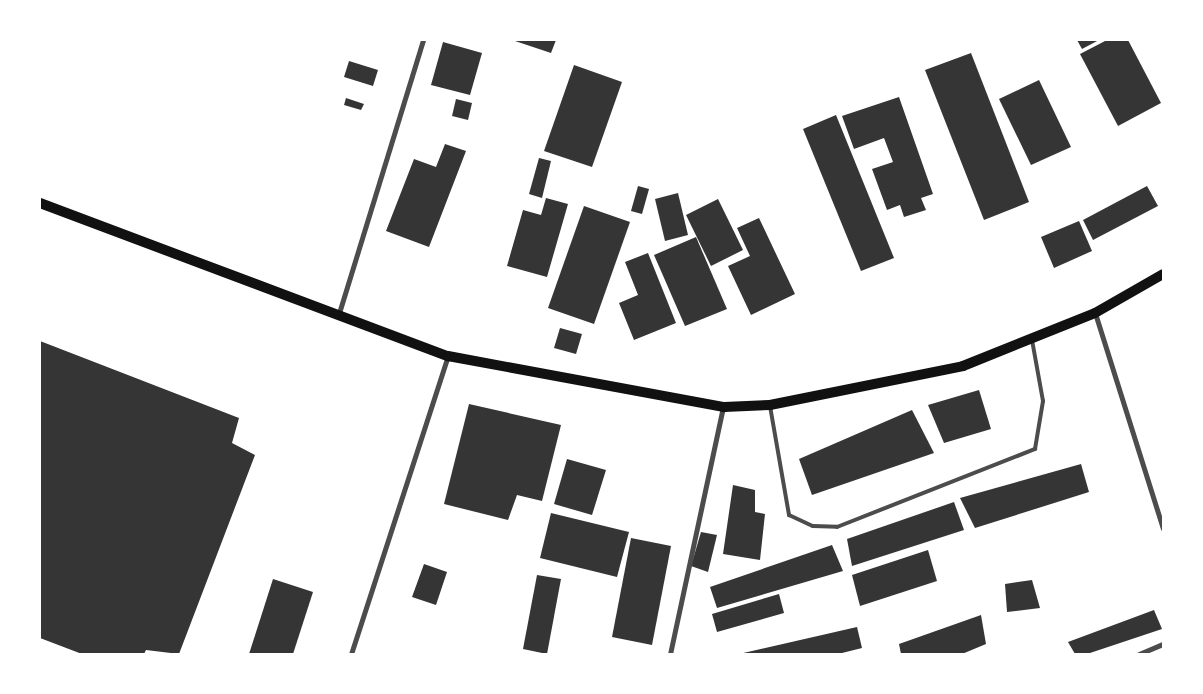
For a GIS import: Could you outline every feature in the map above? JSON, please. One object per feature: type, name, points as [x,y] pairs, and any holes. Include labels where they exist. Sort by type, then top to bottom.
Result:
[{"type":"main road","points":[[40,203],[339,313],[448,356],[724,407],[770,405],[963,366],[1095,313],[1163,274]]},
{"type":"street","points":[[339,313],[423,40]]},
{"type":"street","points":[[1095,313],[1163,529]]},
{"type":"street","points":[[351,654],[448,356]]},
{"type":"street","points":[[670,654],[724,407]]},
{"type":"street","points":[[1139,654],[1163,644]]},
{"type":"lane","points":[[770,405],[789,515],[813,526],[837,527],[1035,449],[1043,401],[1031,338]]},
{"type":"building","points":[[512,40],[556,40],[551,53]]},
{"type":"building","points":[[1077,40],[1099,40],[1082,49]]},
{"type":"building","points":[[1107,40],[1128,40],[1161,103],[1118,126],[1080,54]]},
{"type":"building","points":[[443,42],[482,53],[470,95],[431,85]]},
{"type":"building","points":[[971,53],[1029,202],[984,220],[925,70]]},
{"type":"building","points":[[349,61],[378,70],[373,86],[344,77]]},
{"type":"building","points":[[574,65],[622,82],[592,167],[544,151]]},
{"type":"building","points":[[1039,80],[1071,147],[1031,165],[999,99]]},
{"type":"building","points":[[899,97],[933,194],[921,198],[926,210],[904,217],[900,205],[887,210],[872,169],[893,162],[884,138],[854,149],[842,116]]},
{"type":"building","points":[[346,98],[364,104],[361,110],[344,105]]},
{"type":"building","points":[[456,99],[472,103],[468,120],[452,116]]},
{"type":"building","points":[[836,115],[894,258],[861,271],[803,129]]},
{"type":"building","points":[[445,144],[466,151],[429,247],[386,231],[414,159],[436,167]]},
{"type":"building","points":[[539,158],[551,161],[542,198],[529,194]]},
{"type":"building","points":[[638,186],[649,189],[642,214],[631,211]]},
{"type":"building","points":[[1147,186],[1158,206],[1093,240],[1083,220]]},
{"type":"building","points":[[678,193],[688,235],[665,241],[655,199]]},
{"type":"building","points":[[546,198],[568,204],[547,277],[507,266],[523,210],[541,215]]},
{"type":"building","points":[[718,199],[743,250],[711,266],[686,215]]},
{"type":"building","points":[[584,206],[630,222],[594,324],[548,308]]},
{"type":"building","points":[[759,218],[795,294],[751,315],[728,266],[750,256],[737,228]]},
{"type":"building","points":[[1079,221],[1092,251],[1054,268],[1041,237]]},
{"type":"building","points":[[696,237],[727,309],[685,326],[654,255]]},
{"type":"building","points":[[648,253],[676,323],[634,340],[619,303],[638,295],[625,262]]},
{"type":"building","points":[[560,328],[582,334],[576,354],[554,348]]},
{"type":"building","points":[[40,341],[239,418],[232,443],[255,455],[179,654],[146,650],[144,654],[82,654],[40,638]]},
{"type":"building","points":[[979,390],[991,429],[944,443],[928,405]]},
{"type":"building","points":[[469,404],[561,425],[542,501],[517,495],[508,520],[444,504]]},
{"type":"building","points":[[912,410],[934,453],[812,495],[799,459]]},
{"type":"building","points":[[567,459],[606,470],[592,515],[554,504]]},
{"type":"building","points":[[1081,464],[1089,492],[975,528],[960,498]]},
{"type":"building","points":[[733,485],[755,490],[755,512],[765,514],[760,560],[723,554]]},
{"type":"building","points":[[954,502],[964,530],[852,566],[847,539]]},
{"type":"building","points":[[551,513],[629,532],[617,577],[540,558]]},
{"type":"building","points":[[701,532],[717,535],[708,572],[691,566]]},
{"type":"building","points":[[631,538],[671,546],[652,645],[612,637]]},
{"type":"building","points":[[832,545],[843,571],[717,608],[710,587]]},
{"type":"building","points":[[928,550],[937,581],[860,606],[852,575]]},
{"type":"building","points":[[424,564],[447,572],[436,605],[412,597]]},
{"type":"building","points":[[537,575],[561,579],[547,654],[523,649]]},
{"type":"building","points":[[273,579],[313,592],[293,654],[249,654]]},
{"type":"building","points":[[1032,580],[1040,608],[1007,612],[1005,584]]},
{"type":"building","points":[[779,594],[784,613],[717,632],[712,614]]},
{"type":"building","points":[[1154,610],[1162,629],[1087,654],[1075,654],[1068,642]]},
{"type":"building","points":[[981,615],[986,644],[962,654],[901,654],[899,644]]},
{"type":"building","points":[[857,627],[862,648],[838,654],[739,654]]}]
